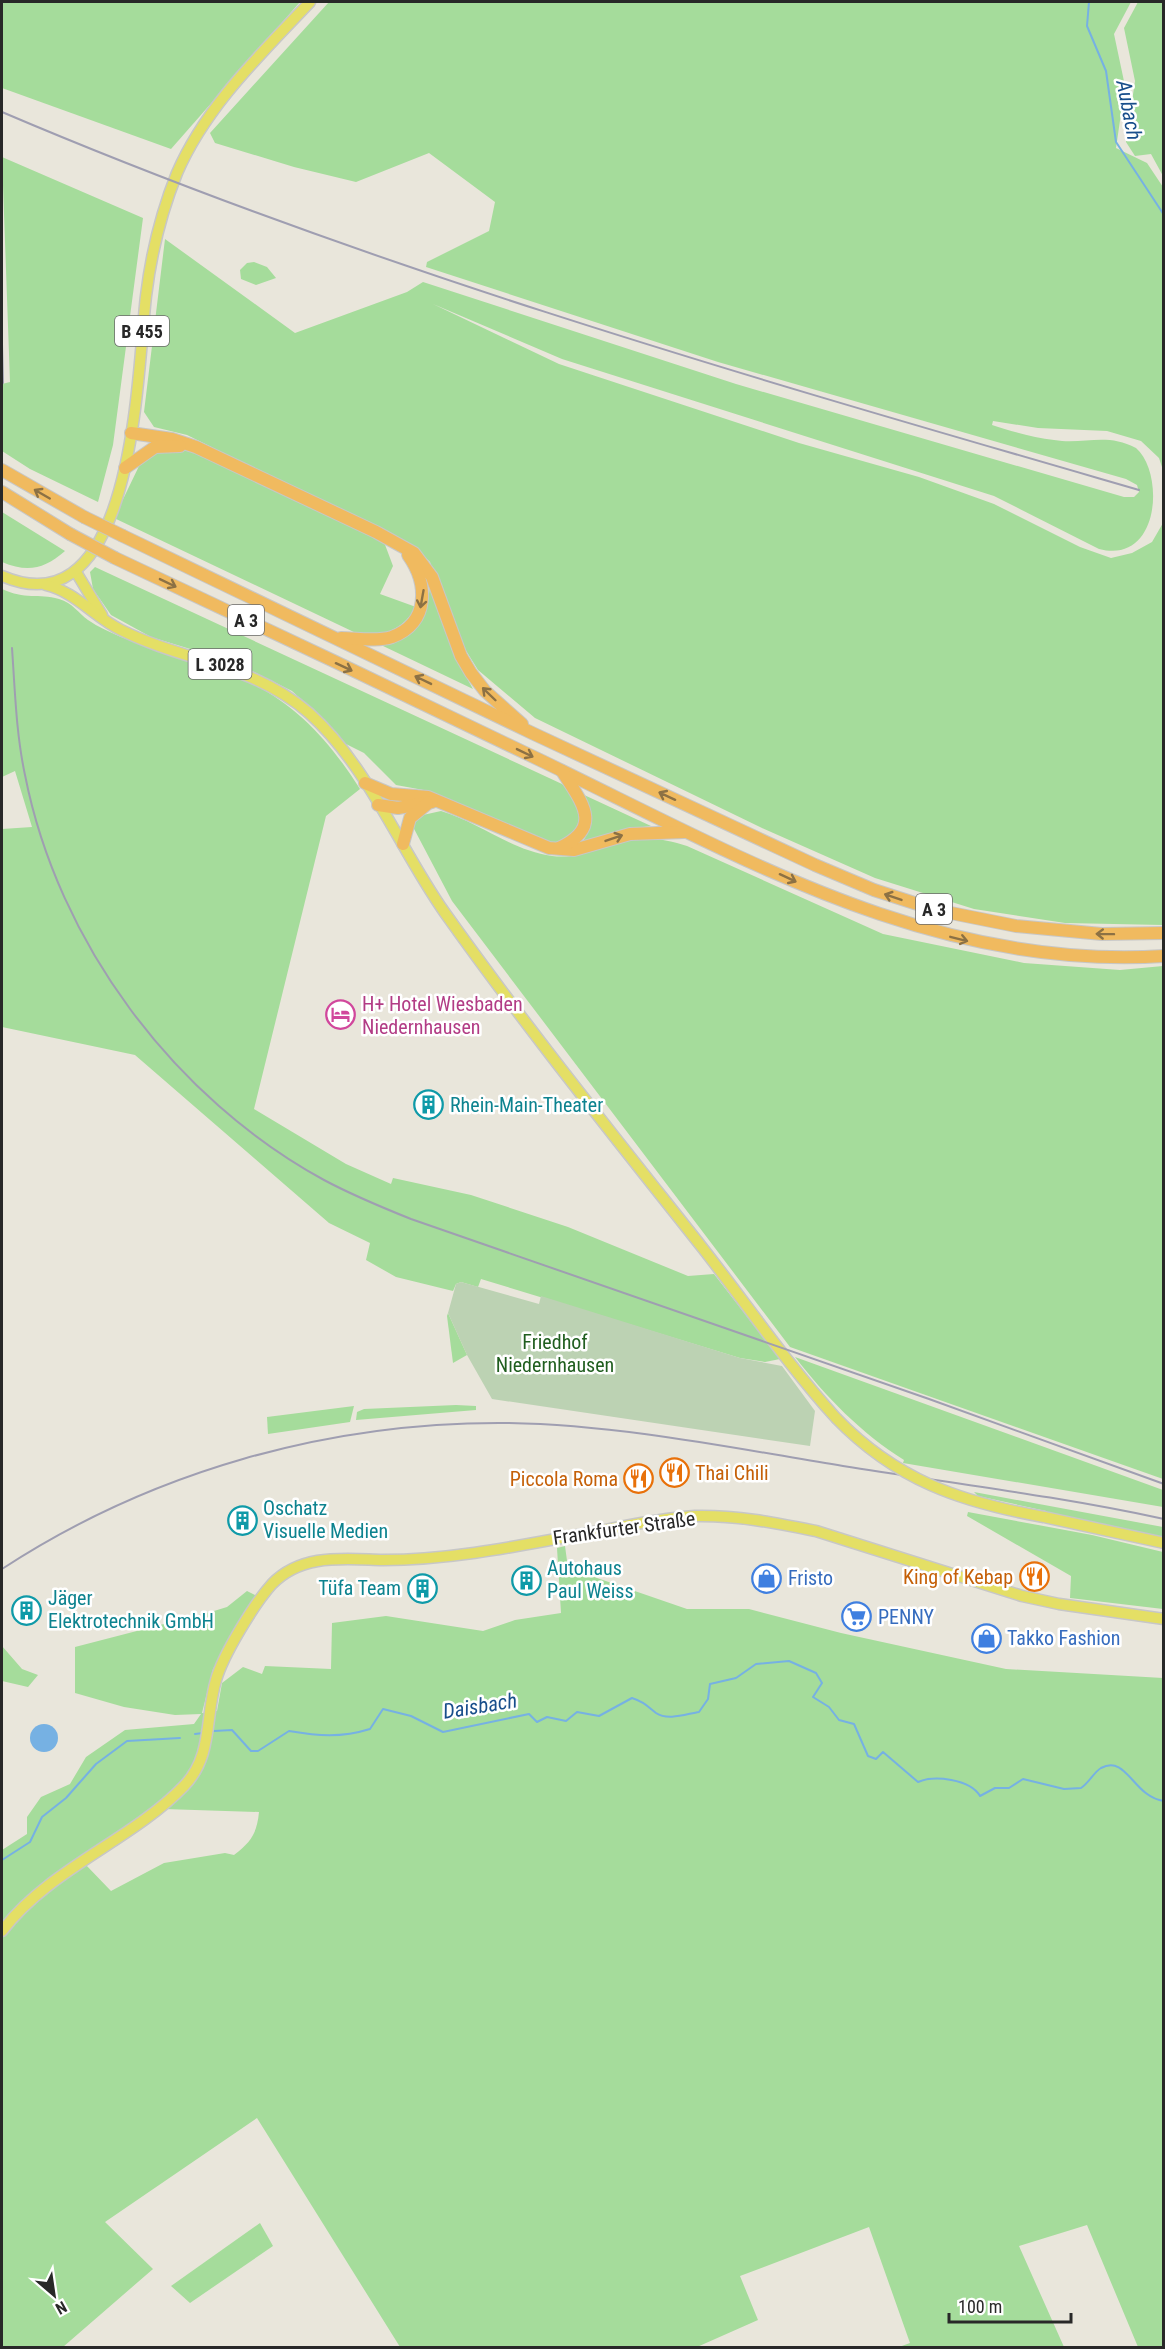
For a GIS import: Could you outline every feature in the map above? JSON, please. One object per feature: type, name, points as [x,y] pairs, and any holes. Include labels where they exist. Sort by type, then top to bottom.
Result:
[{"type":"highway","points":[[131,433],[144,444],[156,447],[196,447]]},
{"type":"highway","points":[[131,433],[172,439],[196,447],[414,553],[428,568],[461,656],[471,674],[485,691],[532,733]]},
{"type":"highway","points":[[125,468],[156,447]]},
{"type":"highway","name":"A 3","points":[[2,470],[84,517],[123,536],[532,733],[815,865],[903,900],[936,910],[1016,926],[1102,934],[1164,933]]},
{"type":"highway","name":"A 3","points":[[2,492],[70,534],[115,558],[834,899],[935,933],[970,942],[1058,956],[1164,956]]},
{"type":"highway","points":[[334,638],[384,638],[402,632],[411,624],[422,602],[423,590],[416,566],[402,547]]},
{"type":"highway","points":[[557,849],[582,832],[586,818],[581,801],[561,770]]},
{"type":"highway","points":[[365,783],[383,792],[428,797],[532,843],[557,849],[582,849],[640,832],[690,832]]},
{"type":"highway","points":[[378,805],[405,795]]},
{"type":"highway","points":[[378,805],[398,808],[435,802]]},
{"type":"highway","points":[[403,844],[410,818],[416,811],[435,802]]},
{"type":"main road","name":"B 455","points":[[76,572],[86,561],[99,538],[115,502],[125,468],[151,261],[161,220],[178,172],[192,144],[230,89],[310,2]]},
{"type":"main road","points":[[2,576],[29,585],[46,585],[65,579],[76,572]]},
{"type":"main road","points":[[76,572],[73,585],[82,603]]},
{"type":"main road","name":"L 3028","points":[[76,572],[108,623]]},
{"type":"main road","name":"L 3028","points":[[46,585],[66,591],[108,623],[148,642],[234,669],[280,692],[309,713],[330,735],[365,783],[445,912],[607,1126],[836,1418],[874,1453],[918,1480],[966,1500],[1164,1543]]},
{"type":"main road","name":"Frankfurter Straße","points":[[2,1931],[45,1888],[164,1804],[195,1773],[204,1753],[210,1703],[218,1673],[264,1594],[288,1571],[316,1560],[434,1558],[669,1519],[731,1517],[784,1523],[816,1531],[1038,1600],[1164,1619]]},
{"type":"green space","points":[[2,2],[300,2],[171,149],[2,88]]},
{"type":"green space","points":[[329,2],[1131,2],[1114,34],[1125,86],[1116,148],[1147,163],[1163,187],[1163,470],[1159,458],[1141,441],[1107,431],[1038,428],[993,421],[992,425],[1046,439],[1115,441],[1136,448],[1145,460],[1151,477],[1153,495],[1151,514],[1145,531],[1135,543],[1119,550],[1099,549],[994,496],[562,359],[433,304],[559,364],[799,443],[919,477],[994,504],[1080,547],[1111,558],[1132,553],[1152,542],[1163,523],[1163,925],[1065,923],[974,909],[875,878],[762,828],[535,718],[478,670],[465,649],[430,562],[416,548],[187,435],[154,427],[144,412],[165,239],[295,333],[407,292],[423,282],[736,384],[1124,497],[1134,497],[1139,492],[1137,485],[1126,479],[718,362],[426,267],[427,262],[489,231],[495,202],[429,153],[356,182],[294,167],[215,143],[210,133]]},
{"type":"green space","points":[[1138,2],[1163,2],[1163,176],[1151,154],[1135,156],[1126,142],[1135,81],[1124,28]]},
{"type":"green space","points":[[2,157],[143,218],[113,445],[98,502],[30,469],[2,451],[2,384],[10,382]]},
{"type":"green space","points":[[254,262],[267,267],[276,278],[256,285],[241,279],[240,270],[247,263]]},
{"type":"green space","points":[[179,449],[203,455],[384,542],[393,566],[380,594],[416,607],[411,615],[398,627],[384,633],[358,634],[114,518],[140,464],[150,454]]},
{"type":"green space","points":[[2,512],[65,551],[50,562],[35,567],[20,567],[2,562]]},
{"type":"green space","points":[[95,567],[562,784],[572,795],[582,818],[579,824],[563,840],[546,843],[429,791],[396,785],[364,753],[344,743],[326,722],[292,691],[236,663],[151,637],[111,615],[93,589],[90,572]]},
{"type":"green space","points":[[430,581],[460,666],[473,689],[381,645],[417,621],[426,606]]},
{"type":"green space","points":[[2,589],[18,594],[51,597],[64,601],[92,623],[121,637],[217,668],[262,689],[282,701],[316,731],[360,789],[326,816],[254,1109],[346,1164],[391,1184],[393,1178],[471,1195],[568,1227],[688,1276],[714,1274],[780,1359],[765,1362],[740,1358],[481,1279],[478,1287],[461,1282],[456,1284],[453,1291],[396,1277],[366,1260],[370,1243],[329,1223],[135,1055],[2,1027],[2,829],[32,827],[15,771],[2,777]]},
{"type":"green space","points":[[582,794],[651,826],[629,829],[579,846],[590,827],[590,815]]},
{"type":"green space","points":[[441,811],[523,848],[552,856],[574,856],[637,839],[656,839],[681,844],[883,934],[1024,963],[1120,970],[1163,966],[1163,1479],[790,1347],[452,901],[412,825],[423,815]]},
{"type":"green space","name":"Friedhof Niedernhausen","points":[[461,1282],[539,1304],[541,1296],[740,1358],[782,1366],[815,1411],[810,1446],[492,1399],[467,1355],[448,1313],[456,1284]]},
{"type":"green space","points":[[448,1313],[467,1355],[453,1363],[447,1316]]},
{"type":"green space","points":[[795,1357],[1163,1490],[1163,1507],[903,1463],[904,1460],[873,1438],[845,1413]]},
{"type":"green space","points":[[354,1406],[350,1422],[268,1434],[267,1417]]},
{"type":"green space","points":[[476,1406],[476,1410],[356,1420],[357,1412],[364,1409]]},
{"type":"green space","points":[[974,1492],[1163,1527],[1163,1543],[1051,1519],[1046,1511],[978,1496]]},
{"type":"green space","points":[[968,1512],[1092,1535],[1163,1552],[1163,1609],[1070,1598],[1071,1576],[967,1516]]},
{"type":"green space","points":[[565,1546],[568,1568],[687,1609],[749,1609],[841,1633],[1006,1669],[1163,1678],[1163,2347],[1138,2347],[1087,2225],[1019,2246],[1064,2347],[899,2347],[910,2343],[869,2227],[740,2276],[758,2320],[697,2347],[400,2347],[257,2118],[105,2222],[153,2269],[63,2347],[2,2348],[2,1850],[27,1834],[27,1817],[41,1797],[70,1784],[86,1757],[125,1730],[194,1724],[201,1714],[175,1715],[124,1707],[75,1693],[75,1647],[227,1607],[247,1591],[257,1596],[213,1669],[202,1713],[217,1711],[222,1683],[243,1667],[262,1674],[265,1666],[331,1669],[332,1623],[386,1616],[483,1631],[515,1620],[561,1613],[557,1548]],"holes":[[[164,1809],[259,1812],[257,1826],[252,1836],[234,1855],[225,1853],[164,1863],[111,1891],[85,1864]]]},
{"type":"green space","points":[[2,1646],[22,1669],[38,1675],[28,1687],[2,1681]]},
{"type":"green space","points":[[260,2223],[273,2246],[190,2303],[171,2286]]},
{"type":"water","points":[[44,1724],[54,1728],[58,1738],[54,1748],[44,1752],[34,1748],[30,1738],[34,1728]]},
{"type":"waterway","name":"Aubach","points":[[1089,2],[1087,26],[1106,71],[1116,142],[1164,215]]},
{"type":"waterway","name":"Daisbach","points":[[214,1731],[232,1730],[251,1751],[258,1751],[289,1731],[330,1735],[349,1734],[370,1729],[383,1709],[411,1716],[443,1732],[529,1714],[537,1722],[547,1717],[566,1721],[577,1712],[599,1716],[632,1698],[656,1713],[677,1716],[699,1712],[708,1699],[710,1684],[736,1678],[756,1664],[789,1661],[816,1673],[822,1683],[813,1697],[829,1707],[839,1720],[854,1724],[868,1756],[876,1759],[883,1752],[918,1782],[933,1779],[960,1782],[975,1790],[980,1796],[995,1788],[1009,1788],[1023,1779],[1064,1789],[1081,1788],[1098,1770],[1110,1765],[1124,1771],[1153,1798],[1164,1801]]},
{"type":"waterway","name":"Daisbach","points":[[195,1734],[203,1733]]},
{"type":"waterway","name":"Daisbach","points":[[2,1860],[30,1842],[42,1817],[66,1798],[96,1764],[127,1741],[180,1738]]},
{"type":"railway","points":[[2,112],[141,169],[281,222],[422,271],[708,363],[1139,490]]},
{"type":"railway","points":[[2,344],[3,383]]},
{"type":"railway","points":[[12,648],[18,727],[25,775],[41,837],[65,898],[95,955],[131,1010],[172,1060],[219,1106],[269,1146],[324,1180],[411,1219],[929,1399],[1164,1484]]},
{"type":"railway","points":[[2,1569],[60,1535],[119,1505],[181,1479],[245,1458],[309,1442],[375,1431],[442,1425],[509,1423],[635,1433],[1044,1497],[1164,1519]]},
{"type":"place","name":"H+ Hotel Wiesbaden Niedernhausen","points":[[341,1015]]},
{"type":"place","name":"Rhein-Main-Theater","points":[[429,1105]]},
{"type":"place","name":"Thai Chili","points":[[674,1473]]},
{"type":"place","name":"Piccola Roma","points":[[639,1479]]},
{"type":"place","name":"Oschatz Visuelle Medien","points":[[242,1520]]},
{"type":"place","name":"King of Kebap","points":[[1034,1577]]},
{"type":"place","name":"Fristo","points":[[767,1578]]},
{"type":"place","name":"Autohaus Paul Weiss","points":[[526,1580]]},
{"type":"place","name":"Tüfa Team","points":[[422,1588]]},
{"type":"place","name":"Jäger Elektrotechnik GmbH","points":[[27,1610]]},
{"type":"place","name":"PENNY","points":[[857,1617]]},
{"type":"place","name":"Takko Fashion","points":[[986,1638]]}]
